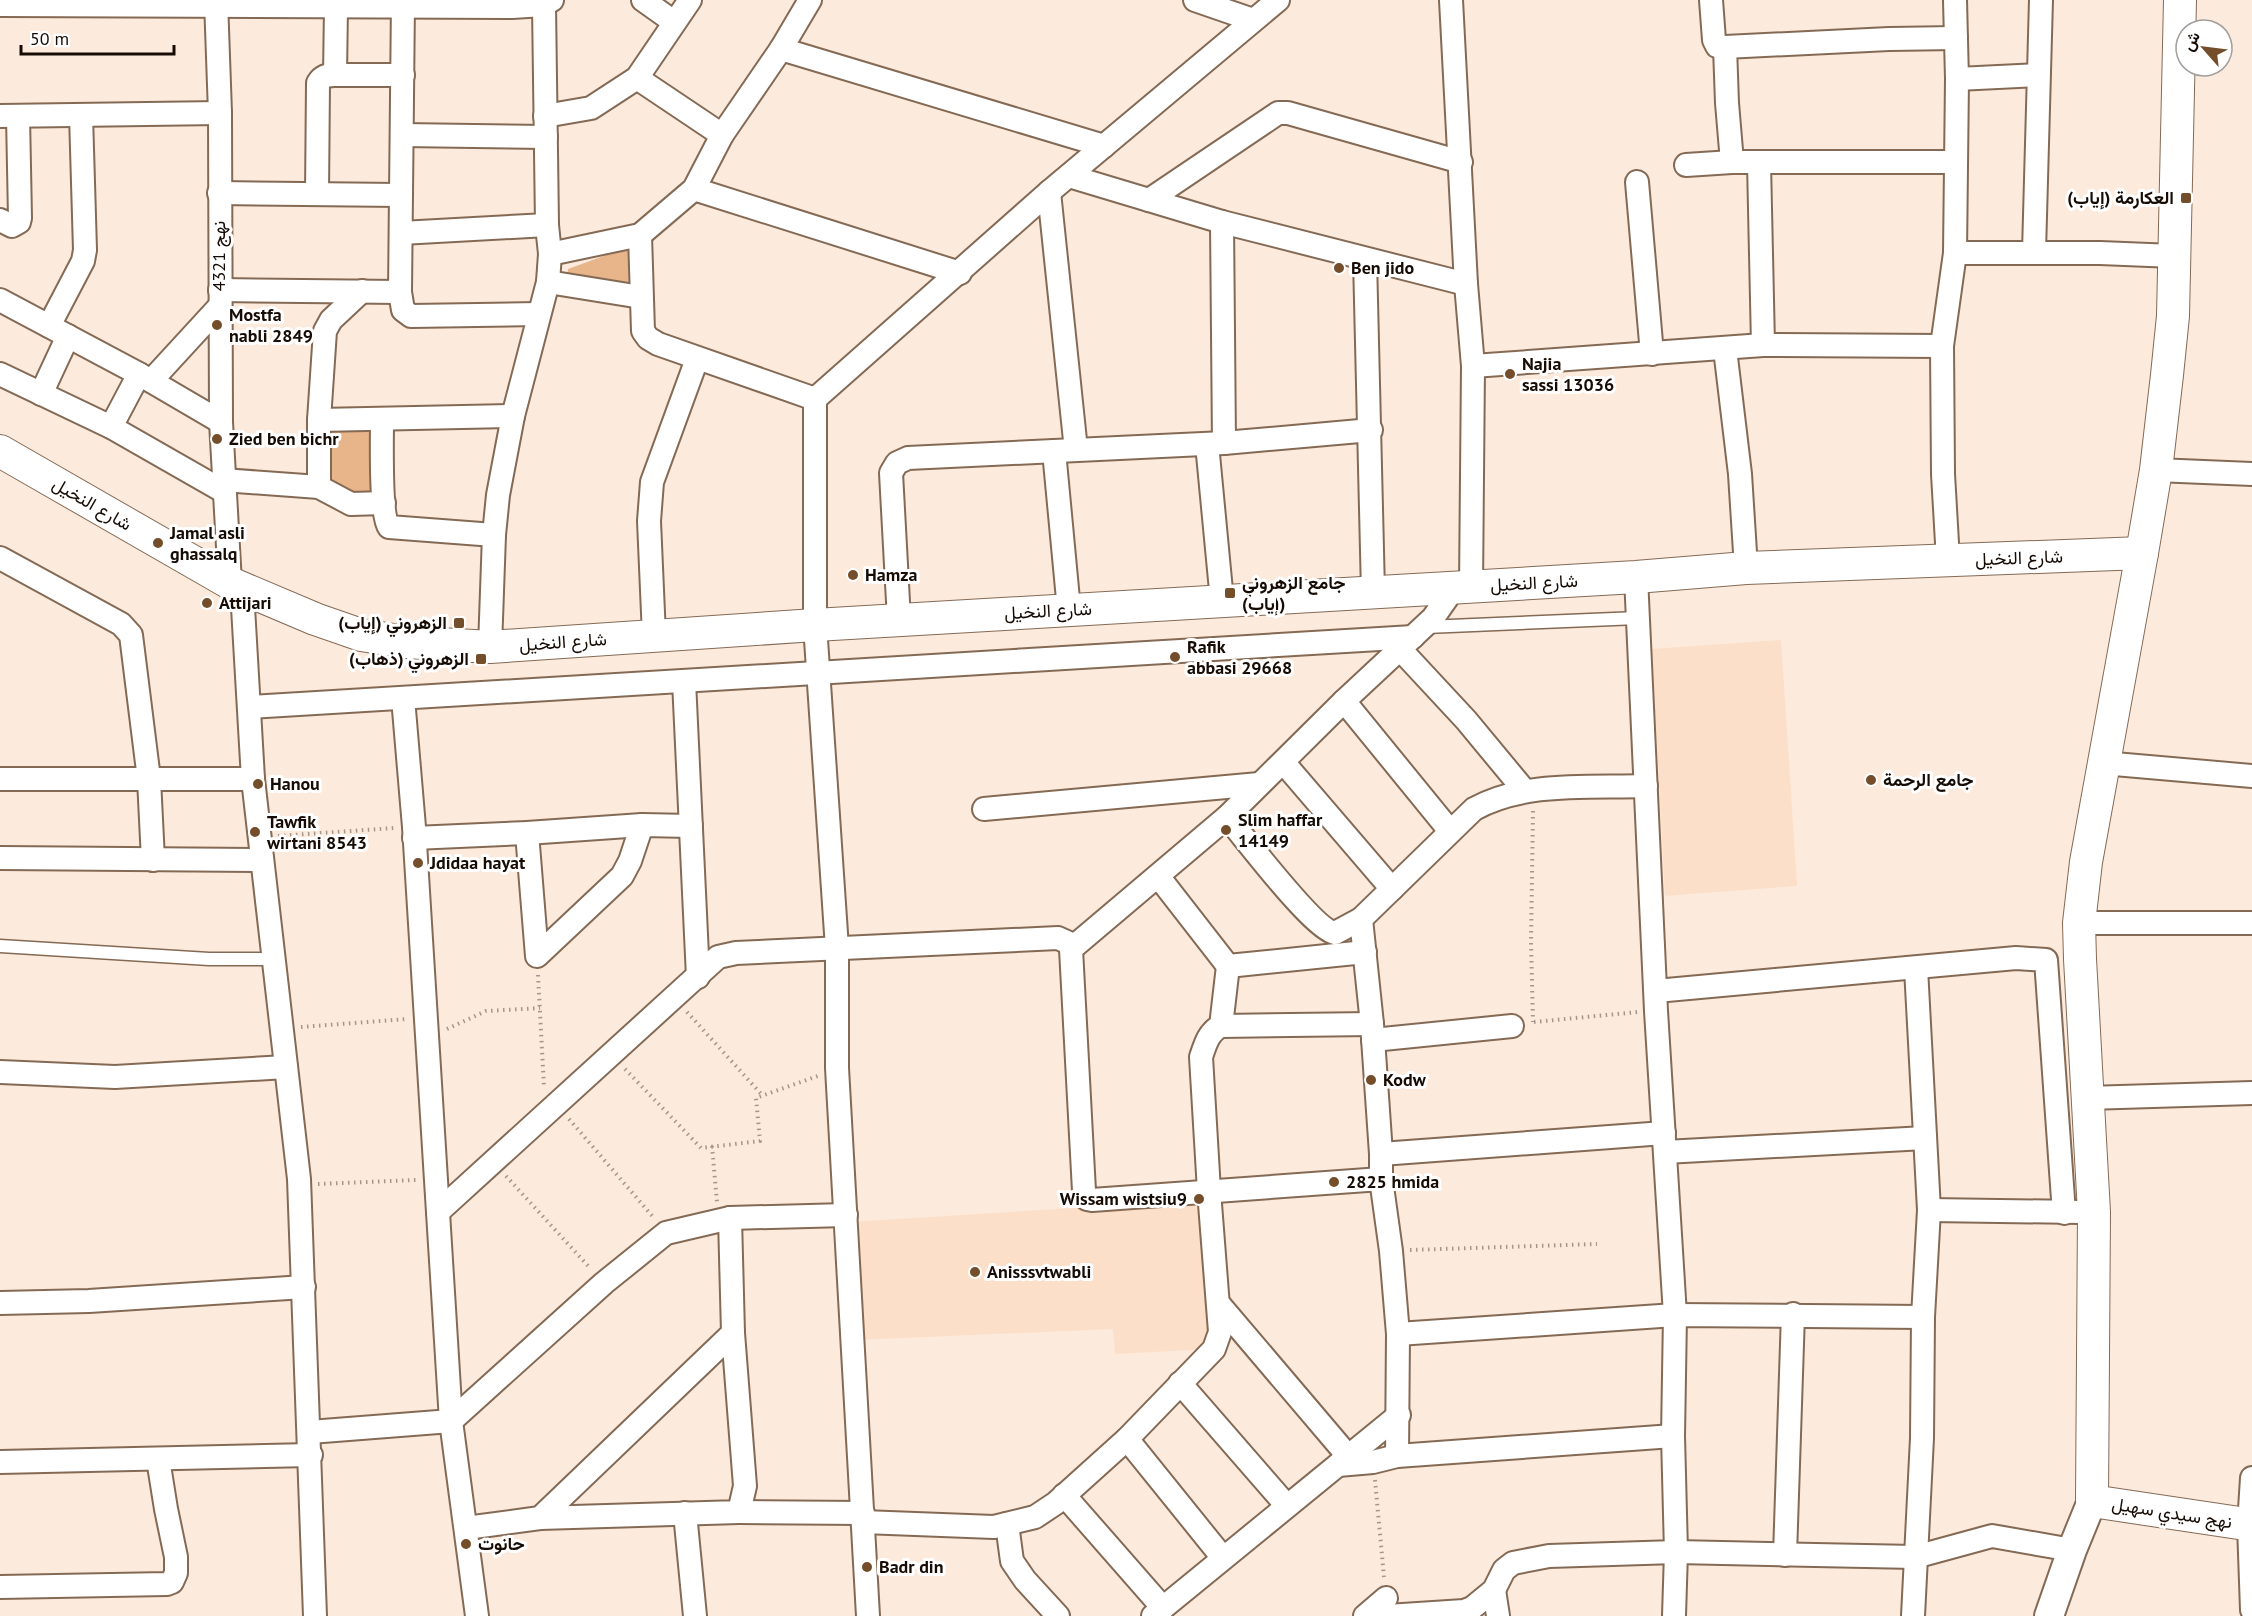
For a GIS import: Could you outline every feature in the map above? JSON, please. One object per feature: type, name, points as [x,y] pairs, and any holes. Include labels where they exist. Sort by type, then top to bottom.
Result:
[{"type":"main road","points":[[2092,1501],[2079,1212],[2087,1098],[2079,923],[2086,862],[2156,470],[2173,316],[2180,0]]},
{"type":"main road","name":"شارع النخيل","points":[[0,451],[236,586],[315,619],[361,635],[406,642],[490,647],[815,625],[1636,577],[1746,568],[2142,553]]},
{"type":"main road","name":"نهج سيدي سهيل","points":[[2092,1501],[2250,1525]]},
{"type":"street","points":[[643,0],[674,22]]},
{"type":"street","points":[[402,135],[546,127],[591,108],[637,78],[690,0]]},
{"type":"street","points":[[550,254],[640,235],[694,189],[722,135],[781,49],[810,0]]},
{"type":"street","points":[[1195,0],[1253,20]]},
{"type":"street","points":[[868,1616],[837,1068],[837,948],[815,625],[815,399],[1049,192],[1278,0]]},
{"type":"street","points":[[1071,949],[1227,817],[1463,587],[1473,366],[1466,284],[1451,0]]},
{"type":"street","points":[[1711,0],[1714,40],[1717,46],[1956,38]]},
{"type":"street","points":[[1948,560],[1942,474],[1942,346],[1955,253],[1954,162],[1957,79],[1955,0]]},
{"type":"street","points":[[2034,252],[2041,0]]},
{"type":"street","points":[[0,6],[216,3],[336,6],[404,3],[548,3],[546,127],[547,225],[550,254],[548,282],[513,416],[498,495],[494,535],[490,647]]},
{"type":"street","name":"نهج 4321","points":[[216,3],[220,113],[219,298],[223,485],[249,707],[253,779],[262,861],[300,1185],[315,1616]]},
{"type":"street","points":[[404,3],[400,292],[403,310],[411,316],[538,314]]},
{"type":"street","points":[[335,75],[336,6]]},
{"type":"street","points":[[1725,47],[1732,162]]},
{"type":"street","points":[[781,49],[1104,146]]},
{"type":"street","points":[[316,194],[318,83],[321,78],[327,75],[403,75]]},
{"type":"street","points":[[1957,79],[2038,75]]},
{"type":"street","points":[[637,78],[722,135]]},
{"type":"street","points":[[0,220],[12,226],[19,222],[20,218],[9,116],[220,113]]},
{"type":"street","points":[[1149,200],[1278,113],[1288,113],[1461,162]]},
{"type":"street","points":[[41,394],[85,250],[81,115]]},
{"type":"street","points":[[1686,165],[1732,162],[1954,162]]},
{"type":"street","points":[[1759,163],[1763,345]]},
{"type":"street","points":[[1069,176],[1222,222],[1466,284]]},
{"type":"street","points":[[1637,182],[1652,354]]},
{"type":"street","points":[[694,189],[960,273]]},
{"type":"street","points":[[1049,192],[1065,450],[1070,610]]},
{"type":"street","points":[[219,193],[401,195]]},
{"type":"street","points":[[1222,222],[1215,443],[1222,601]]},
{"type":"street","points":[[401,233],[547,225]]},
{"type":"street","points":[[640,235],[643,331],[648,338],[697,359],[815,399]]},
{"type":"street","points":[[1955,253],[2034,252],[2174,256]]},
{"type":"street","points":[[1365,259],[1371,430],[1373,592]]},
{"type":"street","points":[[548,282],[641,297]]},
{"type":"street","points":[[319,487],[319,420],[325,331],[331,320],[362,291]]},
{"type":"street","points":[[111,427],[145,378],[219,298],[362,291],[400,292]]},
{"type":"street","points":[[0,300],[221,422]]},
{"type":"street","points":[[1473,366],[1763,345],[1942,346]]},
{"type":"street","points":[[1725,349],[1740,474],[1746,568]]},
{"type":"street","points":[[654,636],[649,521],[652,482],[697,359]]},
{"type":"street","points":[[0,374],[111,427],[223,485],[319,487],[351,504],[384,503]]},
{"type":"street","points":[[319,420],[513,416]]},
{"type":"street","points":[[382,420],[384,503],[387,524],[393,528],[494,535]]},
{"type":"street","points":[[899,620],[890,483],[893,467],[908,458],[1215,443],[1371,430]]},
{"type":"street","points":[[2156,470],[2252,474]]},
{"type":"street","points":[[0,558],[128,629],[131,635],[149,779],[153,860]]},
{"type":"street","points":[[1636,577],[1656,1001],[1675,1315],[1672,1436],[1676,1552],[1674,1616]]},
{"type":"street","points":[[249,707],[1412,638]]},
{"type":"street","points":[[1412,638],[1466,720],[1528,790]]},
{"type":"street","points":[[684,681],[698,977]]},
{"type":"street","points":[[403,698],[414,832],[452,1421],[477,1616]]},
{"type":"street","points":[[1344,701],[1450,831]]},
{"type":"street","points":[[1284,763],[1392,889]]},
{"type":"street","points":[[2103,763],[2252,776]]},
{"type":"street","points":[[0,778],[253,779]]},
{"type":"street","points":[[984,809],[1259,784]]},
{"type":"street","points":[[1227,817],[1292,895],[1325,930],[1335,933],[1361,919],[1474,809],[1492,799],[1528,790],[1646,786]]},
{"type":"street","points":[[414,832],[527,833],[642,825],[691,826]]},
{"type":"street","points":[[537,956],[622,876],[630,861],[642,825]]},
{"type":"street","points":[[527,833],[537,956]]},
{"type":"street","points":[[0,858],[262,861]]},
{"type":"street","points":[[1158,876],[1228,966],[1221,1026]]},
{"type":"street","points":[[1361,919],[1373,1032],[1381,1179],[1391,1251],[1398,1334],[1397,1456]]},
{"type":"street","points":[[2079,923],[2252,922]]},
{"type":"street","points":[[438,1212],[718,957],[725,954],[1058,938],[1069,944],[1071,949],[1085,1196],[1092,1200],[1381,1179]]},
{"type":"street","points":[[1228,966],[1365,952]]},
{"type":"street","points":[[1656,1001],[1916,968],[2016,958],[2080,959]]},
{"type":"street","points":[[1929,1210],[2079,1212],[2046,960]]},
{"type":"street","points":[[1913,1616],[1922,1438],[1923,1317],[1929,1210],[1916,968]]},
{"type":"street","points":[[466,1528],[540,1518],[685,1513],[739,1512],[863,1517],[994,1527],[1035,1516],[1064,1496],[1127,1439],[1204,1360],[1218,1342],[1221,1332],[1201,1057],[1214,1029],[1221,1026],[1373,1032],[1523,1024]]},
{"type":"street","points":[[0,1072],[115,1077],[286,1067]]},
{"type":"street","points":[[2087,1098],[2252,1093]]},
{"type":"street","points":[[1381,1154],[1664,1142],[1925,1138]]},
{"type":"street","points":[[310,1431],[452,1421],[603,1283],[666,1233],[724,1219],[846,1215]]},
{"type":"street","points":[[724,1219],[745,1486],[739,1512]]},
{"type":"street","points":[[0,1303],[89,1301],[304,1287]]},
{"type":"street","points":[[1218,1303],[1343,1461],[1373,1462],[1397,1456],[1672,1436]]},
{"type":"street","points":[[1398,1334],[1675,1315],[1793,1314],[1923,1317]]},
{"type":"street","points":[[1785,1555],[1793,1314]]},
{"type":"street","points":[[540,1518],[732,1333]]},
{"type":"street","points":[[1180,1383],[1287,1506]]},
{"type":"street","points":[[1064,1496],[1158,1612],[1398,1415]]},
{"type":"street","points":[[1127,1439],[1223,1558]]},
{"type":"street","points":[[0,1462],[311,1455]]},
{"type":"street","points":[[0,1587],[167,1584],[172,1582],[176,1573],[176,1557],[158,1459]]},
{"type":"street","points":[[2252,1478],[2250,1525],[2252,1610]]},
{"type":"street","points":[[2049,1616],[2092,1501]]},
{"type":"street","points":[[685,1513],[694,1616]]},
{"type":"street","points":[[1007,1524],[1012,1561],[1025,1580],[1058,1616]]},
{"type":"street","points":[[1498,1616],[1494,1590],[1498,1579],[1513,1563],[1550,1556],[1676,1552],[1915,1557],[1992,1536],[2072,1550]]},
{"type":"street","points":[[1365,1616],[1387,1610],[1464,1611],[1472,1608],[1494,1590]]},
{"type":"lane","points":[[1412,638],[1638,618]]},
{"type":"lane","points":[[0,946],[198,958],[274,959]]},
{"type":"path","points":[[1528,790],[1530,942],[1523,1024],[1656,1001]]},
{"type":"path","points":[[260,837],[414,832]]},
{"type":"path","points":[[537,956],[551,1110],[666,1233]]},
{"type":"path","points":[[675,998],[763,1096]]},
{"type":"path","points":[[282,1028],[427,1028],[486,1011],[540,1008]]},
{"type":"path","points":[[612,1055],[701,1148],[760,1141],[756,1098],[837,1068]]},
{"type":"path","points":[[712,1146],[724,1219]]},
{"type":"path","points":[[493,1162],[603,1283]]},
{"type":"path","points":[[300,1185],[436,1179]]},
{"type":"path","points":[[1391,1251],[1597,1244]]},
{"type":"path","points":[[1373,1462],[1387,1610]]},
{"type":"shaded area","points":[[631,246],[630,291],[567,279],[568,269]]},
{"type":"shaded area","points":[[376,425],[379,498],[351,497],[325,484],[325,426]]},
{"type":"shaded area","points":[[1781,640],[1797,886],[1665,896],[1652,649]]},
{"type":"shaded area","points":[[1202,1200],[1210,1349],[1115,1354],[1113,1329],[856,1340],[849,1222]]},
{"type":"place","name":"العكارمة (إياب)","points":[[2186,198]]},
{"type":"place","name":"Ben jido","points":[[1339,268]]},
{"type":"place","name":"Mostfa nabli 2849","points":[[217,325]]},
{"type":"place","name":"Najia sassi 13036","points":[[1510,374]]},
{"type":"place","name":"Zied ben bichr","points":[[217,439]]},
{"type":"place","name":"Jamal asli ghassalq","points":[[158,543]]},
{"type":"place","name":"Hamza","points":[[853,575]]},
{"type":"place","name":"جامع الزهروني (إياب)","points":[[1230,593]]},
{"type":"place","name":"Attijari","points":[[207,603]]},
{"type":"place","name":"الزهروني (إياب)","points":[[459,623]]},
{"type":"place","name":"Rafik abbasi 29668","points":[[1175,657]]},
{"type":"place","name":"الزهروني (ذهاب)","points":[[481,659]]},
{"type":"place","name":"جامع الرحمة","points":[[1871,780]]},
{"type":"place","name":"Hanou","points":[[258,784]]},
{"type":"place","name":"Slim haffar 14149","points":[[1226,830]]},
{"type":"place","name":"Tawfik wirtani 8543","points":[[255,832]]},
{"type":"place","name":"Jdidaa hayat","points":[[418,863]]},
{"type":"place","name":"Kodw","points":[[1371,1080]]},
{"type":"place","name":"2825 hmida","points":[[1334,1182]]},
{"type":"place","name":"Wissam wistsiu9","points":[[1199,1199]]},
{"type":"place","name":"Anisssvtwabli","points":[[975,1272]]},
{"type":"place","name":"حانوت","points":[[466,1544]]},
{"type":"place","name":"Badr din","points":[[867,1567]]}]
